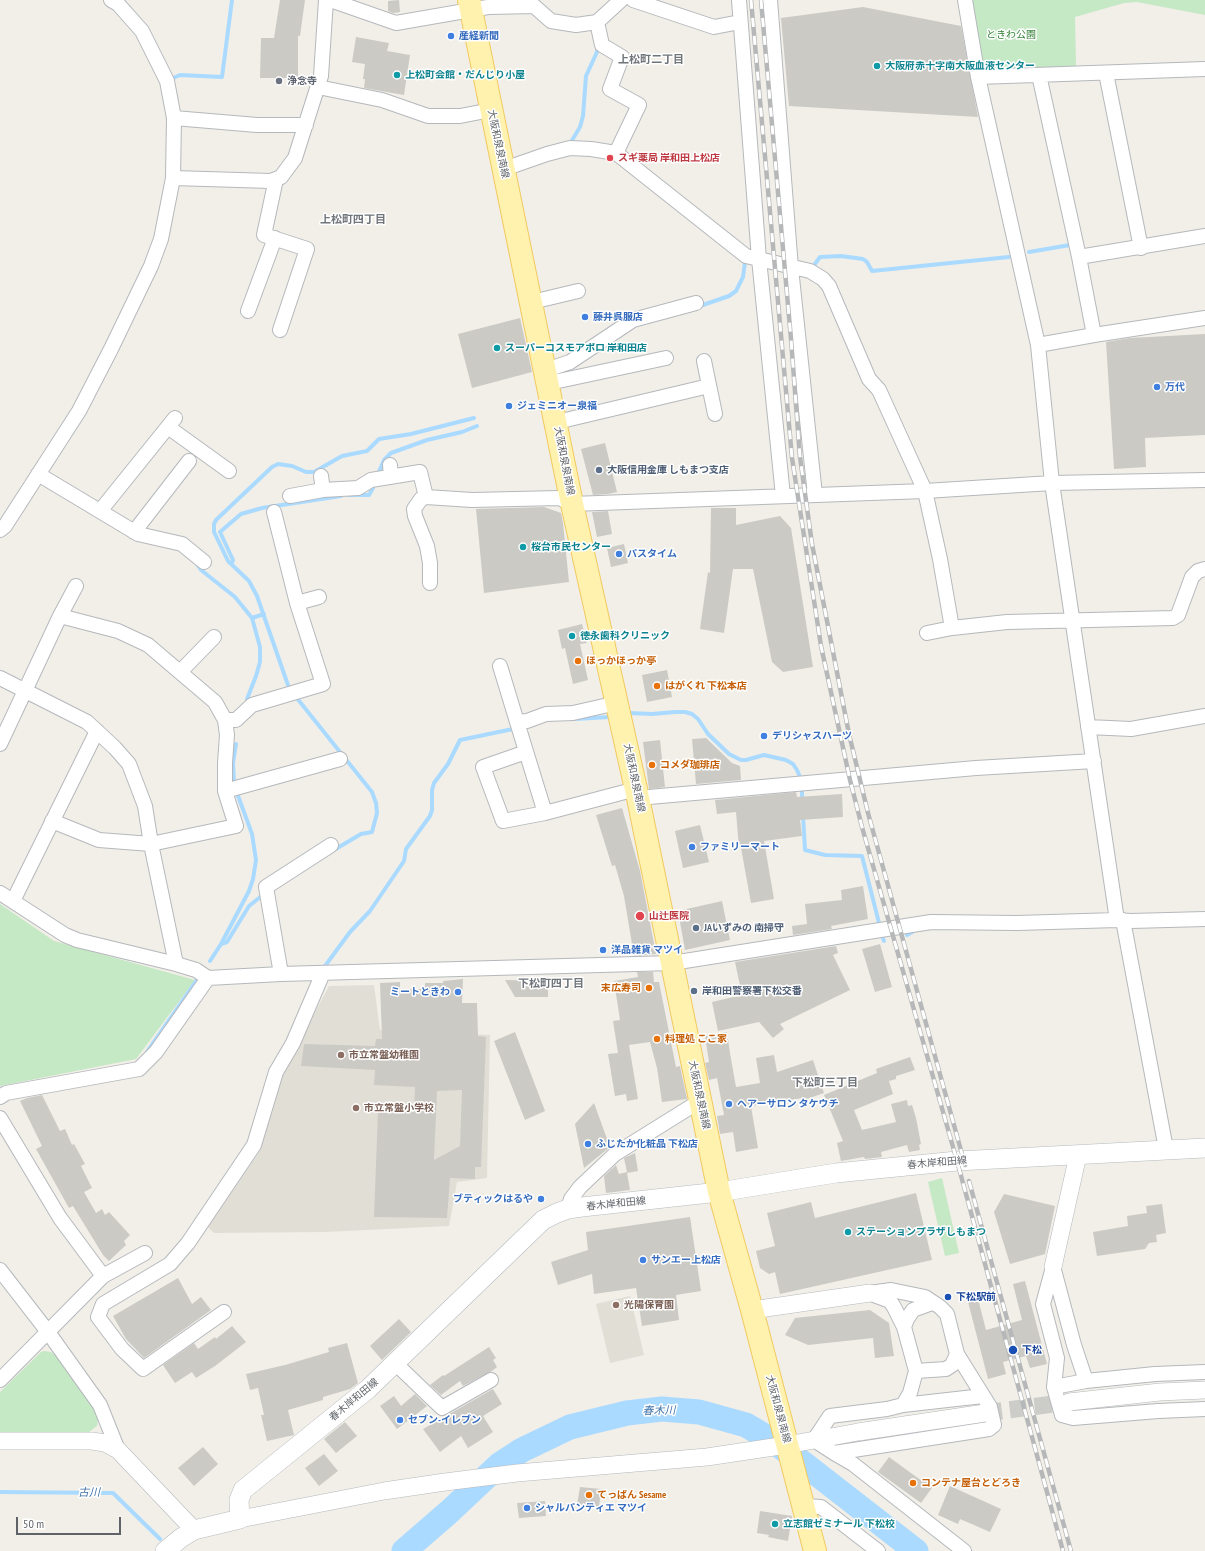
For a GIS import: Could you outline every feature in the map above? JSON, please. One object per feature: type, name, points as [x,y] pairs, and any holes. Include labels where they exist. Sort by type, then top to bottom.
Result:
[{"type":"main road","name":"大阪和泉泉南線","points":[[470,5],[557,422],[572,504],[637,793],[719,1192],[752,1310],[798,1438],[802,1499],[816,1551]]},
{"type":"main road","name":"春木岸和田線","points":[[240,1519],[239,1500],[243,1490],[354,1402],[396,1364],[543,1220],[568,1209],[719,1192],[836,1173],[957,1161],[1205,1148]]},
{"type":"main road","points":[[165,1551],[194,1530],[240,1519]]},
{"type":"street","points":[[0,530],[5,526],[79,411],[111,349],[151,266],[160,239],[173,178],[174,118],[167,81],[142,31],[118,4],[111,0]]},
{"type":"street","points":[[173,178],[271,181],[281,177],[295,158],[321,76],[326,0]]},
{"type":"street","points":[[330,0],[396,23],[470,5],[488,7],[543,6],[551,21],[576,25],[597,22],[621,0]]},
{"type":"street","points":[[633,0],[714,27],[740,22]]},
{"type":"street","points":[[739,0],[759,260],[771,391],[783,496]]},
{"type":"street","points":[[770,0],[791,268],[815,495]]},
{"type":"street","points":[[965,0],[978,77],[1038,345],[1052,484],[1088,727],[1120,920],[1166,1149]]},
{"type":"street","points":[[597,22],[602,45],[622,57],[610,89],[639,105],[616,153]]},
{"type":"street","points":[[978,77],[1205,69]]},
{"type":"street","points":[[1106,73],[1140,248]]},
{"type":"street","points":[[1039,75],[1079,257],[1094,335]]},
{"type":"street","points":[[318,87],[382,100],[428,116],[460,116],[491,110]]},
{"type":"street","points":[[174,118],[257,125],[306,125]]},
{"type":"street","points":[[504,170],[547,154],[570,148],[591,149],[616,153],[746,256],[791,268],[810,271],[823,279],[829,286],[869,379],[879,390],[925,491],[940,559],[952,628]]},
{"type":"street","points":[[276,179],[264,234],[307,249],[280,330]]},
{"type":"street","points":[[1079,257],[1205,236]]},
{"type":"street","points":[[248,311],[275,238]]},
{"type":"street","points":[[532,302],[578,292]]},
{"type":"street","points":[[547,377],[633,320],[696,303]]},
{"type":"street","points":[[1038,345],[1205,318]]},
{"type":"street","points":[[547,377],[666,358]]},
{"type":"street","points":[[704,361],[715,414]]},
{"type":"street","points":[[557,422],[709,386]]},
{"type":"street","points":[[100,511],[172,423],[229,471]]},
{"type":"street","points":[[134,532],[189,461]]},
{"type":"street","points":[[290,496],[322,483],[358,488],[390,471],[420,472],[426,497]]},
{"type":"street","points":[[38,474],[134,532],[182,544],[204,562]]},
{"type":"street","points":[[430,583],[430,563],[427,546],[415,516],[414,509],[421,499],[426,497],[472,500],[559,498],[572,504],[925,491],[1052,484],[1205,480]]},
{"type":"street","points":[[225,720],[236,720],[252,704],[323,684],[297,603],[274,512]]},
{"type":"street","points":[[927,633],[952,628],[1007,622],[1073,619],[1173,618],[1178,615],[1192,577],[1198,571],[1205,569]]},
{"type":"street","points":[[0,744],[60,616],[76,586]]},
{"type":"street","points":[[297,603],[318,598]]},
{"type":"street","points":[[52,821],[100,840],[151,844],[236,826],[226,791],[225,763],[227,735],[225,720],[215,702],[148,645],[124,634],[60,616]]},
{"type":"street","points":[[180,672],[214,637]]},
{"type":"street","points":[[500,666],[545,813]]},
{"type":"street","points":[[0,678],[86,722],[115,748],[128,764],[145,806],[151,844],[176,964]]},
{"type":"street","points":[[517,722],[527,721],[546,714],[573,713],[617,703]]},
{"type":"street","points":[[1088,727],[1131,729],[1205,716]]},
{"type":"street","points":[[13,901],[97,731]]},
{"type":"street","points":[[526,752],[483,767],[503,821],[637,793],[976,768],[1094,761]]},
{"type":"street","points":[[226,791],[340,759]]},
{"type":"street","points":[[281,974],[266,886],[331,845]]},
{"type":"street","points":[[0,894],[65,935],[77,940],[176,964],[196,970],[208,978],[281,974],[672,963],[930,922],[1017,923],[1205,919]]},
{"type":"street","points":[[224,1312],[143,1369],[122,1349],[98,1317],[103,1304],[170,1264],[192,1237],[254,1145],[276,1072],[293,1043],[324,973]]},
{"type":"street","points":[[0,1097],[6,1093],[139,1069],[156,1052],[208,978]]},
{"type":"street","points":[[568,1209],[571,1199],[580,1187],[615,1154],[700,1101]]},
{"type":"street","points":[[0,1118],[60,1218],[104,1276]]},
{"type":"street","points":[[1078,1155],[1053,1267],[1043,1304],[1057,1358],[1054,1387],[1062,1415],[1073,1418],[1158,1411],[1205,1409]]},
{"type":"street","points":[[0,1380],[104,1276],[144,1253]]},
{"type":"street","points":[[1053,1267],[1074,1345],[1086,1381]]},
{"type":"street","points":[[0,1270],[48,1332],[100,1405],[118,1450]]},
{"type":"street","points":[[90,1290],[103,1304]]},
{"type":"street","points":[[752,1310],[891,1290],[925,1297],[940,1307],[947,1314],[957,1354],[990,1407],[994,1425],[989,1429],[834,1453]]},
{"type":"street","points":[[870,1293],[890,1301],[904,1327],[916,1371],[910,1393],[904,1404]]},
{"type":"street","points":[[1043,1304],[1055,1299],[1062,1301]]},
{"type":"street","points":[[904,1327],[913,1310],[932,1303]]},
{"type":"street","points":[[1055,1349],[1069,1351],[1074,1345]]},
{"type":"street","points":[[916,1371],[946,1369],[952,1365],[957,1354]]},
{"type":"street","points":[[396,1364],[442,1408],[462,1404],[491,1380]]},
{"type":"street","points":[[1054,1387],[1086,1381],[1155,1374],[1205,1372]]},
{"type":"street","points":[[1069,1402],[1160,1392],[1205,1390]]},
{"type":"street","points":[[798,1438],[830,1416],[887,1409],[904,1404],[983,1396]]},
{"type":"street","points":[[240,1519],[384,1491],[445,1482],[517,1473],[707,1457],[798,1438],[858,1432],[985,1413]]},
{"type":"street","points":[[798,1438],[834,1453],[852,1464],[964,1551]]},
{"type":"street","points":[[0,1442],[92,1441],[105,1443],[118,1450],[194,1530]]},
{"type":"street","points":[[802,1499],[821,1507],[878,1551]]},
{"type":"shaded area","points":[[374,985],[380,1030],[490,1035],[487,1178],[457,1182],[449,1226],[325,1232],[214,1233],[208,1227],[260,1151],[282,1074],[329,986]]},
{"type":"shaded area","points":[[630,1296],[644,1355],[610,1363],[596,1304]]},
{"type":"green space","name":"ときわ公園","points":[[972,0],[1205,0],[1205,15],[1137,2],[1124,3],[1075,17],[1076,66],[988,71],[981,64]]},
{"type":"green space","points":[[0,904],[54,941],[195,980],[136,1059],[0,1086]]},
{"type":"green space","points":[[942,1178],[959,1253],[945,1256],[928,1182]]},
{"type":"green space","points":[[41,1352],[51,1352],[55,1355],[96,1409],[98,1419],[97,1426],[89,1432],[79,1434],[0,1435],[0,1392]]},
{"type":"building","points":[[280,0],[305,0],[300,36],[298,36],[298,78],[260,78],[261,38],[274,38]]},
{"type":"building","points":[[399,0],[400,12],[393,13],[388,11],[388,1]]},
{"type":"building","name":"大阪府赤十字南大阪血液センター","points":[[863,7],[961,26],[978,117],[789,106],[781,18]]},
{"type":"building","points":[[356,37],[389,43],[387,51],[410,55],[404,95],[364,88],[365,79],[363,79],[365,64],[352,62]]},
{"type":"building","points":[[520,318],[532,372],[472,388],[458,334]]},
{"type":"building","name":"万代","points":[[1205,334],[1205,435],[1145,438],[1146,467],[1114,469],[1106,342],[1130,338]]},
{"type":"building","name":"大阪信用金庫 しもまつ支店","points":[[605,443],[617,492],[593,495],[581,449]]},
{"type":"building","name":"桜台市民センター","points":[[544,507],[561,513],[569,582],[484,593],[476,509]]},
{"type":"building","points":[[711,508],[736,508],[736,525],[780,516],[791,528],[813,667],[783,672],[772,662],[753,569],[733,569],[724,633],[700,629],[708,572],[710,573]]},
{"type":"building","points":[[608,511],[612,534],[597,537],[592,512]]},
{"type":"building","points":[[624,544],[628,563],[611,567],[607,548]]},
{"type":"building","points":[[582,624],[587,643],[580,644],[588,680],[573,684],[565,648],[562,649],[558,630]]},
{"type":"building","name":"はがくれ 下松本店","points":[[667,670],[672,697],[647,702],[642,675]]},
{"type":"building","points":[[706,738],[732,763],[740,766],[741,780],[696,784],[692,739]]},
{"type":"building","points":[[660,740],[665,787],[649,789],[643,742]]},
{"type":"building","points":[[796,792],[797,797],[842,794],[843,817],[800,820],[802,836],[764,841],[774,899],[751,903],[741,848],[739,848],[736,812],[717,814],[715,800]]},
{"type":"building","points":[[622,808],[640,871],[656,954],[634,956],[624,896],[615,865],[612,866],[596,815]]},
{"type":"building","name":"ファミリーマート","points":[[700,825],[709,862],[683,868],[675,831]]},
{"type":"building","points":[[863,886],[868,919],[831,926],[832,929],[793,935],[792,926],[807,924],[805,904],[842,900],[841,890]]},
{"type":"building","points":[[722,901],[730,940],[685,950],[678,911]]},
{"type":"building","points":[[880,944],[892,987],[875,992],[862,949]]},
{"type":"building","points":[[836,946],[838,953],[833,955],[850,990],[780,1024],[784,1029],[773,1038],[759,1022],[718,1031],[712,1002],[742,995],[735,962]]},
{"type":"building","points":[[637,972],[653,972],[654,982],[659,982],[676,1067],[680,1066],[687,1099],[662,1102],[657,1068],[650,1042],[629,1045],[638,1099],[627,1101],[626,1094],[615,1096],[608,1054],[618,1053],[613,1021],[620,1020],[614,981],[638,977]]},
{"type":"building","points":[[463,979],[462,1003],[477,1003],[478,1036],[486,1037],[481,1167],[475,1167],[475,1179],[450,1178],[447,1218],[374,1217],[378,1111],[414,1112],[415,1087],[374,1085],[375,1070],[301,1066],[304,1044],[375,1046],[376,1039],[382,1039],[380,983],[400,982],[400,989],[425,989],[425,983],[443,983],[443,981]],"holes":[[[462,1090],[460,1146],[434,1160],[437,1091]]]},
{"type":"building","points":[[505,980],[548,981],[548,997],[515,997]]},
{"type":"building","points":[[515,1032],[545,1111],[525,1120],[494,1041]]},
{"type":"building","points":[[727,1032],[736,1087],[760,1083],[756,1058],[774,1055],[777,1072],[813,1060],[824,1093],[804,1100],[803,1098],[751,1106],[758,1148],[736,1152],[733,1132],[720,1134],[717,1116],[724,1115],[717,1078],[709,1080],[705,1063],[709,1062],[705,1036]]},
{"type":"building","points":[[910,1057],[915,1070],[896,1076],[896,1079],[889,1081],[893,1094],[854,1110],[862,1130],[896,1122],[891,1104],[907,1100],[908,1106],[912,1105],[916,1118],[921,1144],[919,1145],[920,1150],[909,1152],[907,1145],[881,1152],[882,1157],[865,1159],[864,1157],[841,1161],[837,1143],[843,1141],[824,1095],[877,1073],[876,1069]]},
{"type":"building","points":[[42,1095],[60,1131],[65,1129],[72,1145],[74,1144],[85,1164],[81,1166],[92,1188],[84,1192],[96,1213],[102,1209],[105,1215],[109,1212],[130,1235],[124,1241],[126,1245],[109,1261],[103,1255],[73,1206],[69,1208],[36,1149],[42,1146],[20,1101]]},
{"type":"building","points":[[594,1103],[610,1147],[584,1168],[575,1124]]},
{"type":"building","points":[[635,1153],[638,1171],[627,1173],[630,1190],[606,1193],[604,1176],[616,1165],[619,1174],[627,1172],[624,1158]]},
{"type":"building","name":"ステーションプラザしもまつ","points":[[916,1193],[932,1260],[780,1294],[775,1272],[769,1274],[760,1268],[756,1251],[775,1246],[767,1213],[811,1202],[815,1218]]},
{"type":"building","points":[[1004,1194],[1055,1206],[1045,1254],[1010,1264],[994,1212]]},
{"type":"building","points":[[1162,1204],[1166,1233],[1156,1235],[1157,1242],[1149,1243],[1145,1249],[1097,1256],[1093,1232],[1128,1226],[1127,1216],[1147,1213],[1146,1206]]},
{"type":"building","name":"サンエー上松店","points":[[690,1217],[701,1291],[676,1295],[679,1320],[642,1326],[636,1288],[594,1294],[592,1274],[558,1285],[551,1262],[588,1250],[586,1232]]},
{"type":"building","points":[[178,1278],[192,1304],[201,1297],[211,1310],[144,1358],[126,1339],[113,1316]]},
{"type":"building","points":[[1025,1281],[1047,1364],[1030,1368],[1026,1356],[1003,1362],[1006,1374],[988,1379],[967,1298],[977,1295],[986,1330],[1022,1320],[1013,1284]]},
{"type":"building","points":[[870,1310],[889,1323],[894,1356],[875,1358],[873,1338],[808,1345],[785,1335],[795,1318]]},
{"type":"building","points":[[399,1319],[411,1332],[382,1360],[370,1346]]},
{"type":"building","points":[[232,1326],[246,1342],[215,1366],[196,1378],[192,1372],[175,1383],[163,1365],[194,1343],[198,1349],[215,1337],[216,1339]]},
{"type":"building","points":[[347,1343],[358,1383],[350,1389],[323,1397],[323,1400],[288,1410],[294,1435],[267,1441],[261,1415],[264,1415],[258,1388],[250,1390],[246,1374],[285,1365],[329,1352],[328,1348]]},
{"type":"building","points":[[489,1347],[496,1358],[493,1360],[497,1367],[492,1371],[463,1386],[460,1381],[441,1395],[430,1385],[443,1375],[444,1376]]},
{"type":"building","points":[[493,1389],[502,1404],[483,1416],[493,1432],[468,1448],[461,1436],[440,1452],[423,1429]]},
{"type":"building","points":[[415,1394],[427,1406],[397,1429],[380,1406],[394,1396],[401,1406]]},
{"type":"building","points":[[345,1422],[357,1436],[336,1453],[324,1439]]},
{"type":"building","points":[[203,1447],[218,1464],[194,1486],[178,1468]]},
{"type":"building","points":[[324,1454],[338,1471],[319,1486],[305,1468]]},
{"type":"building","points":[[889,1457],[922,1481],[925,1478],[934,1485],[921,1503],[878,1472]]},
{"type":"building","points":[[950,1486],[1001,1509],[990,1532],[960,1519],[958,1524],[938,1515]]},
{"type":"building","points":[[580,1487],[601,1489],[599,1507],[577,1505]]},
{"type":"building","points":[[545,1501],[546,1516],[519,1518],[517,1503]]},
{"type":"building","name":"立志館ゼミナール 下松校","points":[[760,1511],[792,1516],[788,1541],[757,1533]]},
{"type":"waterway","points":[[171,79],[180,75],[222,77],[232,0]]},
{"type":"waterway","points":[[571,142],[580,127],[583,116],[586,76],[597,52],[598,44]]},
{"type":"waterway","points":[[1029,252],[1070,245]]},
{"type":"waterway","points":[[812,268],[820,257],[841,256],[863,259],[867,262],[872,271],[1009,257]]},
{"type":"waterway","points":[[697,307],[729,296],[736,291],[743,277],[745,262]]},
{"type":"waterway","points":[[289,688],[257,596],[249,581],[228,561],[214,532],[214,524],[216,520],[272,467],[278,464],[292,466],[306,472],[314,472],[342,456],[367,451],[379,439],[411,434],[474,418]]},
{"type":"waterway","points":[[378,474],[384,460],[391,453],[427,440],[462,432],[477,426]]},
{"type":"waterway","points":[[348,495],[369,495],[373,488]]},
{"type":"waterway","points":[[232,563],[233,560],[220,532],[241,514],[262,508],[341,496]]},
{"type":"waterway","points":[[197,564],[201,570],[235,597],[252,618],[260,647],[260,662],[247,699]]},
{"type":"waterway","points":[[252,618],[264,614]]},
{"type":"waterway","points":[[296,697],[372,792],[376,803],[377,813],[372,832],[361,834],[334,850]]},
{"type":"waterway","points":[[628,713],[652,714],[685,712],[692,714],[698,719],[708,734],[729,754],[741,760],[764,755],[786,760],[793,764],[800,777]]},
{"type":"waterway","points":[[575,719],[609,717]]},
{"type":"waterway","points":[[325,966],[350,932],[370,911],[404,861],[406,849],[430,816],[432,810],[432,790],[434,783],[448,764],[460,740],[513,729]]},
{"type":"waterway","points":[[234,783],[233,763],[236,744]]},
{"type":"waterway","points":[[802,788],[802,802]]},
{"type":"waterway","points":[[221,944],[249,891],[253,879],[256,860],[252,834],[237,793]]},
{"type":"waterway","points":[[803,814],[805,850],[825,855],[862,856],[879,923]]},
{"type":"waterway","points":[[210,961],[221,944],[227,942],[249,906],[264,894]]},
{"type":"waterway","points":[[907,935],[917,929]]},
{"type":"waterway","points":[[881,933],[884,941]]},
{"type":"waterway","points":[[147,1052],[197,980]]},
{"type":"waterway","name":"春木川","points":[[404,1551],[449,1512],[499,1465],[522,1450],[570,1427],[627,1413],[662,1409],[699,1412],[746,1425],[773,1441],[916,1551]]},
{"type":"waterway","name":"古川","points":[[0,1492],[113,1493],[160,1539]]},
{"type":"tunnel","points":[[985,1413],[1069,1402]]},
{"type":"railway","points":[[751,0],[792,458],[821,646],[850,780],[862,827],[957,1161],[1063,1551]]},
{"type":"railway","points":[[761,0],[800,457],[812,544],[849,734],[868,813],[965,1165]]},
{"type":"railway","points":[[969,1181],[1071,1551]]},
{"type":"place","name":"産経新聞","points":[[451,36]]},
{"type":"place","name":"大阪府赤十字南大阪血液センター","points":[[877,66]]},
{"type":"place","name":"上松町会館・だんじり小屋","points":[[397,75]]},
{"type":"place","name":"浄念寺","points":[[279,81]]},
{"type":"place","name":"スギ薬局 岸和田上松店","points":[[610,158]]},
{"type":"place","name":"藤井呉服店","points":[[585,317]]},
{"type":"place","name":"スーパーコスモアポロ 岸和田店","points":[[497,348]]},
{"type":"place","name":"万代","points":[[1157,387]]},
{"type":"place","name":"ジェミニオー泉福","points":[[509,406]]},
{"type":"place","name":"大阪信用金庫 しもまつ支店","points":[[599,470]]},
{"type":"place","name":"桜台市民センター","points":[[523,547]]},
{"type":"place","name":"パスタイム","points":[[619,554]]},
{"type":"place","name":"徳永歯科クリニック","points":[[572,636]]},
{"type":"place","name":"ほっかほっか亭","points":[[578,661]]},
{"type":"place","name":"はがくれ 下松本店","points":[[657,686]]},
{"type":"place","name":"デリシャスハーツ","points":[[764,736]]},
{"type":"place","name":"コメダ珈琲店","points":[[652,765]]},
{"type":"place","name":"ファミリーマート","points":[[692,847]]},
{"type":"place","name":"山辻医院","points":[[640,916]]},
{"type":"place","name":"JAいずみの 南掃守","points":[[696,928]]},
{"type":"place","name":"洋品雑貨 マツイ","points":[[603,950]]},
{"type":"place","name":"末広寿司","points":[[649,988]]},
{"type":"place","name":"岸和田警察署下松交番","points":[[694,991]]},
{"type":"place","name":"ミートときわ","points":[[458,992]]},
{"type":"place","name":"料理処 ここ家","points":[[657,1039]]},
{"type":"place","name":"市立常盤幼稚園","points":[[341,1055]]},
{"type":"place","name":"ヘアーサロン タケウチ","points":[[729,1104]]},
{"type":"place","name":"市立常盤小学校","points":[[356,1108]]},
{"type":"place","name":"ふじたか化粧品 下松店","points":[[588,1144]]},
{"type":"place","name":"ブティックはるや","points":[[541,1199]]},
{"type":"place","name":"ステーションプラザしもまつ","points":[[848,1232]]},
{"type":"place","name":"サンエー上松店","points":[[643,1260]]},
{"type":"place","name":"下松駅前","points":[[948,1297]]},
{"type":"place","name":"光陽保育園","points":[[616,1305]]},
{"type":"place","name":"下松","points":[[1013,1350]]},
{"type":"place","name":"セブン-イレブン","points":[[400,1420]]},
{"type":"place","name":"コンテナ屋台とどろき","points":[[913,1483]]},
{"type":"place","name":"てっぱん Sesame","points":[[589,1495]]},
{"type":"place","name":"シャルパンティエ マツイ","points":[[527,1508]]},
{"type":"place","name":"立志館ゼミナール 下松校","points":[[775,1524]]},
{"type":"district","name":"上松町二丁目","points":[[651,60]]},
{"type":"district","name":"上松町四丁目","points":[[353,220]]},
{"type":"district","name":"下松町四丁目","points":[[551,984]]},
{"type":"district","name":"下松町三丁目","points":[[825,1083]]}]
